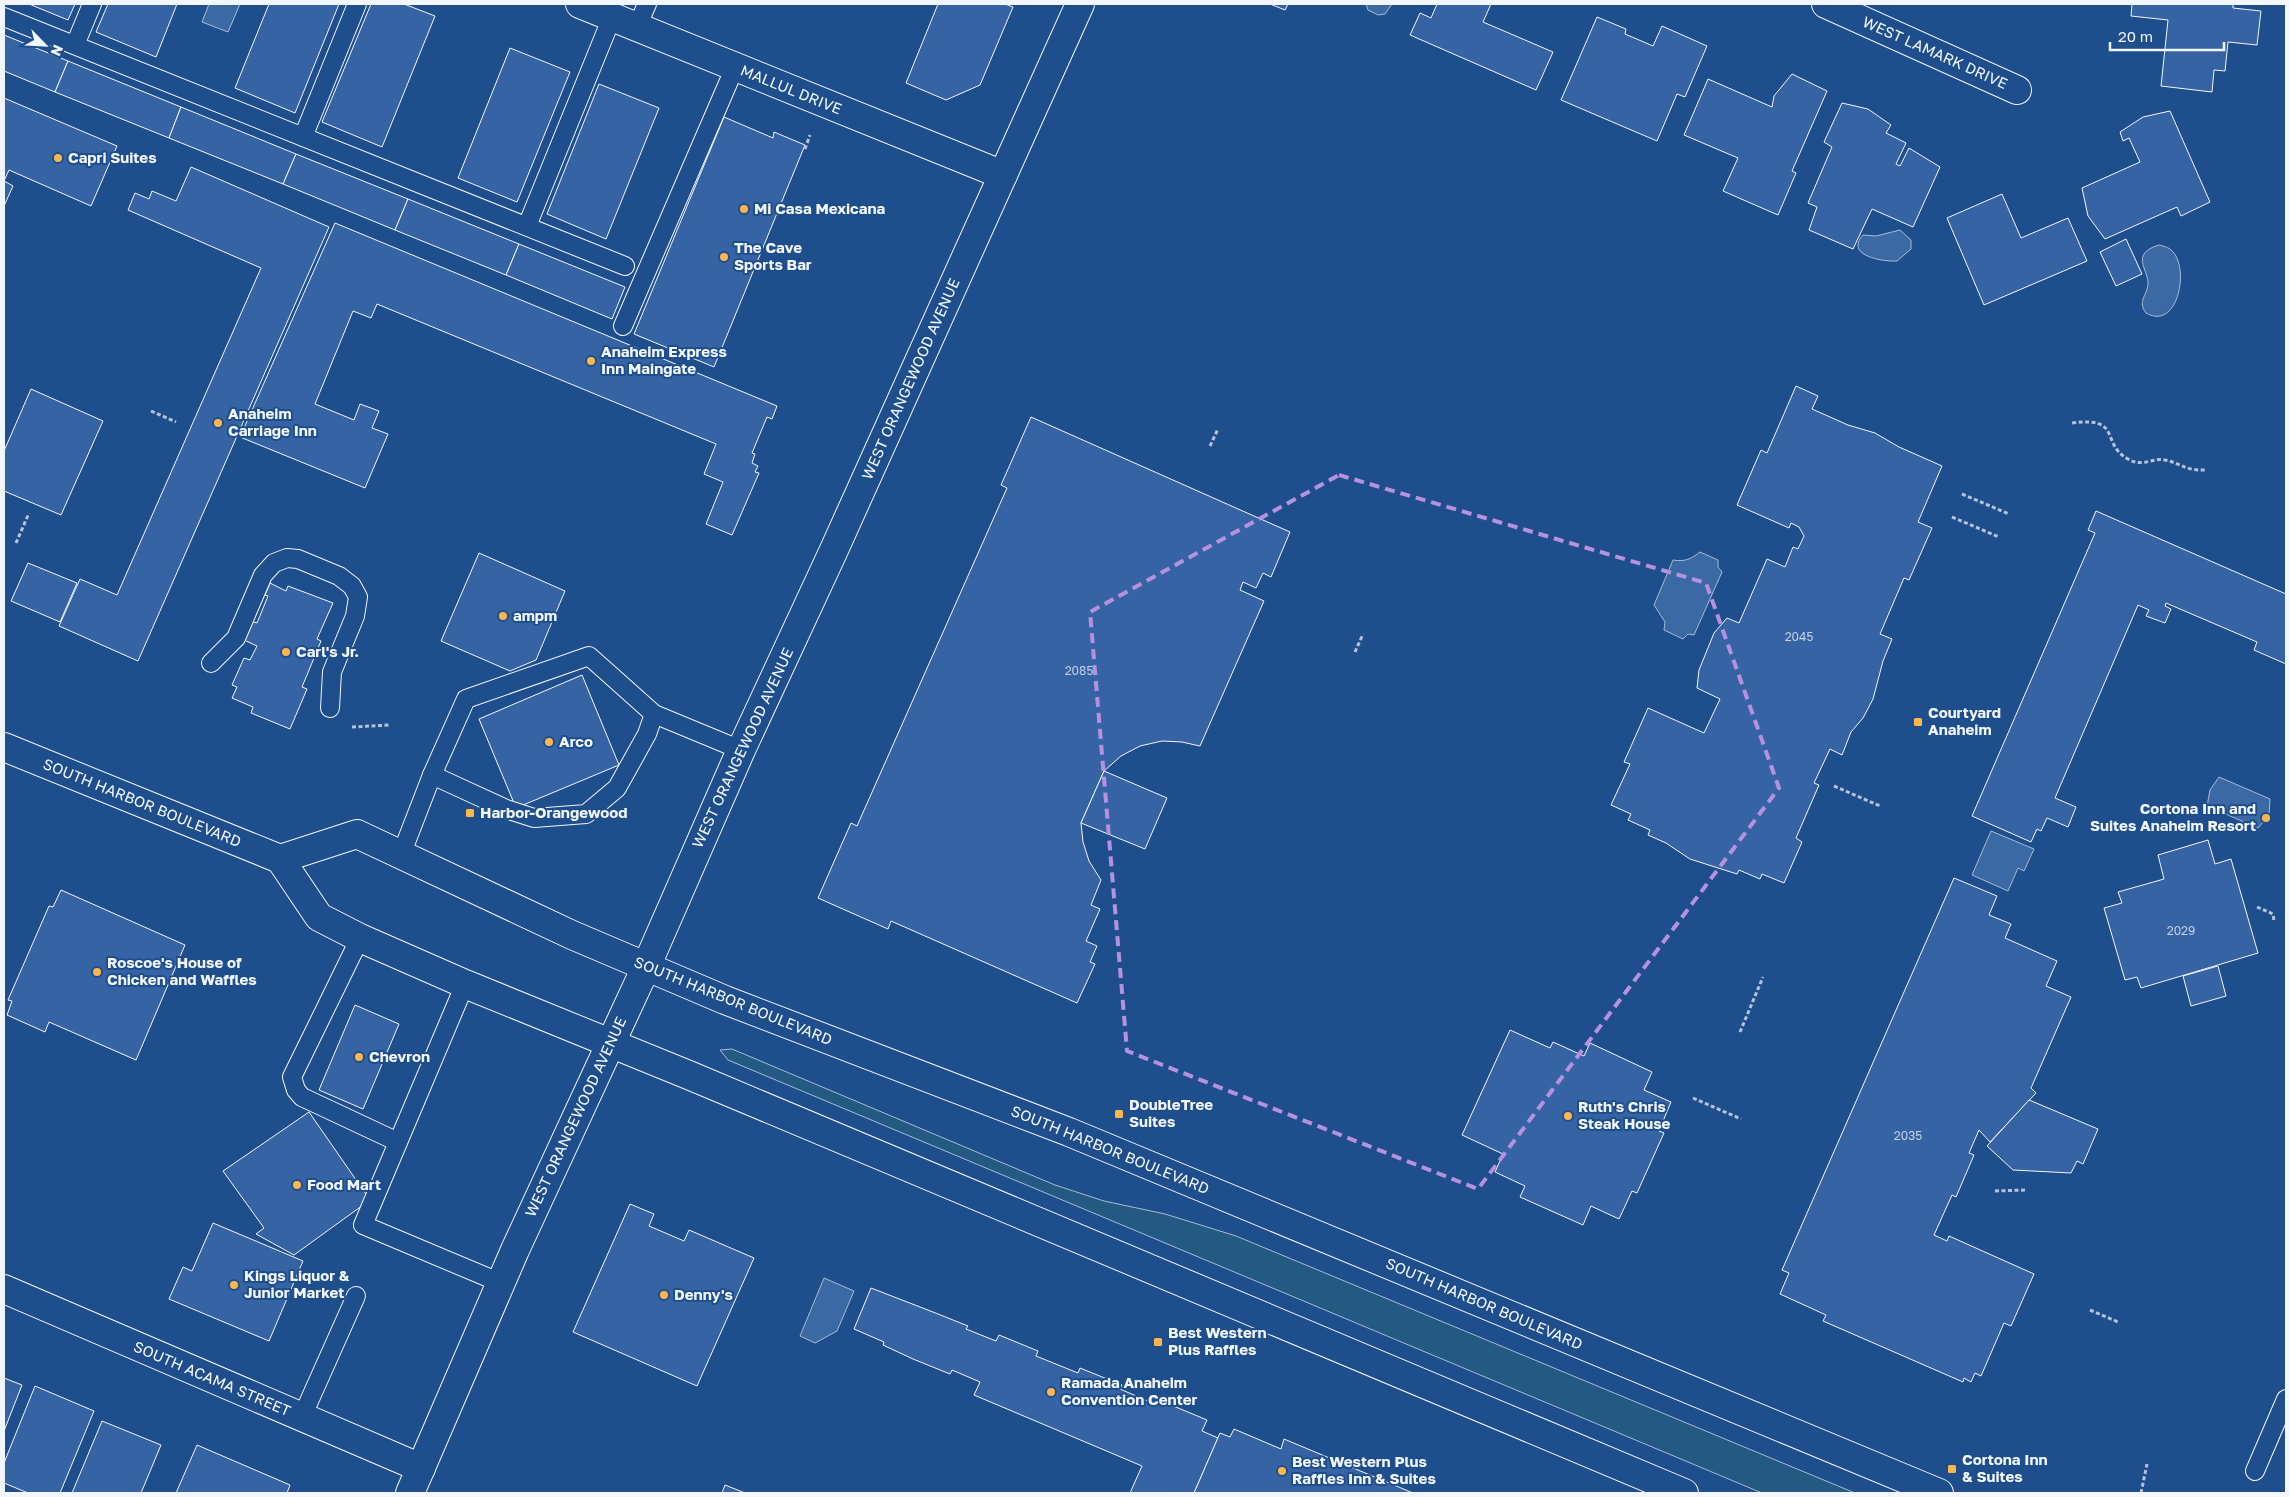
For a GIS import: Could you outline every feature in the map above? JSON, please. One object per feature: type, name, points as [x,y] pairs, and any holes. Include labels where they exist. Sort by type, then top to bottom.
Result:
[{"type":"main road","name":"MALLUL DRIVE","points":[[580,4],[612,17],[642,16],[734,67],[1003,175]]},
{"type":"main road","name":"WEST ORANGEWOOD AVENUE","points":[[410,1493],[500,1283],[646,967],[741,750],[1080,4]]},
{"type":"main road","name":"WEST LAMARK DRIVE","points":[[1826,4],[2017,90]]},
{"type":"main road","name":"SOUTH HARBOR BOULEVARD","points":[[4,747],[280,859],[358,834],[646,967],[731,1003],[1069,1132],[1939,1493]]},
{"type":"main road","points":[[280,859],[320,917],[360,938],[465,984],[691,1076],[1684,1493]]},
{"type":"main road","name":"SOUTH ACAMA STREET","points":[[4,1289],[421,1468]]},
{"type":"lane","points":[[75,45],[92,4]]},
{"type":"lane","points":[[303,137],[357,4]]},
{"type":"lane","points":[[4,17],[625,266]]},
{"type":"lane","points":[[527,226],[612,17]]},
{"type":"lane","points":[[623,326],[734,67]]},
{"type":"lane","points":[[211,663],[236,638],[263,575],[274,563],[287,558],[298,559],[339,576],[352,586],[358,597],[355,616],[332,672],[330,708]]},
{"type":"lane","points":[[401,855],[432,775],[466,699],[589,656],[654,714],[741,750]]},
{"type":"lane","points":[[432,775],[506,810],[534,818],[586,814],[617,788],[648,734],[654,714]]},
{"type":"lane","points":[[360,938],[292,1077],[296,1090],[302,1096],[398,1142]]},
{"type":"lane","points":[[465,984],[363,1225],[500,1283]]},
{"type":"lane","points":[[302,1417],[356,1296]]},
{"type":"lane","points":[[2255,1471],[2286,1399]]},
{"type":"path","points":[[805,149],[810,135]]},
{"type":"path","points":[[151,411],[176,422]]},
{"type":"path","points":[[2072,423],[2098,422],[2105,428],[2120,452],[2127,459],[2138,463],[2165,460],[2191,471],[2206,470]]},
{"type":"path","points":[[1210,446],[1218,430]]},
{"type":"path","points":[[1962,494],[2009,514]]},
{"type":"path","points":[[16,543],[29,513]]},
{"type":"path","points":[[1952,517],[1999,537]]},
{"type":"path","points":[[1355,652],[1363,634]]},
{"type":"path","points":[[352,727],[390,725]]},
{"type":"path","points":[[1834,786],[1880,806]]},
{"type":"path","points":[[2257,907],[2273,914],[2274,921]]},
{"type":"path","points":[[1740,1032],[1764,977]]},
{"type":"path","points":[[1693,1098],[1741,1119]]},
{"type":"path","points":[[1994,1191],[2025,1190]]},
{"type":"path","points":[[2090,1310],[2118,1322]]},
{"type":"path","points":[[2141,1493],[2147,1464]]},
{"type":"highlighted area","points":[[1339,475],[1706,583],[1779,788],[1478,1189],[1127,1051],[1090,612]]},
{"type":"shaded area","points":[[209,4],[240,4],[228,32],[202,22]]},
{"type":"shaded area","points":[[1366,4],[1392,4],[1385,14],[1378,15],[1368,10]]},
{"type":"shaded area","points":[[1900,230],[1911,240],[1911,249],[1897,261],[1876,259],[1862,253],[1858,248],[1858,242],[1863,235],[1876,236]]},
{"type":"shaded area","points":[[2159,245],[2170,249],[2176,257],[2180,268],[2180,281],[2174,305],[2167,313],[2157,316],[2146,313],[2142,305],[2148,284],[2143,258],[2145,253]]},
{"type":"shaded area","points":[[1700,552],[1718,560],[1718,567],[1722,572],[1694,635],[1688,634],[1683,639],[1664,630],[1665,622],[1654,605],[1673,560],[1681,561],[1688,559]]},
{"type":"shaded area","points":[[2219,777],[2270,799],[2269,815],[2258,828],[2207,806],[2210,790]]},
{"type":"shaded area","points":[[1991,831],[2034,849],[2024,871],[2018,868],[2008,891],[1972,875]]},
{"type":"shaded area","points":[[732,1049],[1055,1185],[1104,1201],[1165,1214],[1236,1236],[1855,1493],[1762,1493],[728,1060],[720,1050]]},
{"type":"shaded area","points":[[824,1278],[854,1291],[837,1331],[815,1343],[800,1336]]},
{"type":"building","points":[[29,4],[75,4],[68,20]]},
{"type":"building","points":[[108,4],[177,4],[156,57],[96,32]]},
{"type":"building","points":[[269,4],[339,4],[295,113],[235,88]]},
{"type":"building","points":[[371,4],[404,4],[435,16],[382,147],[322,122]]},
{"type":"building","points":[[938,4],[1005,4],[1013,7],[980,85],[946,100],[906,83]]},
{"type":"building","points":[[1270,4],[1288,4],[1285,10]]},
{"type":"building","points":[[1437,4],[1491,4],[1483,22],[1553,52],[1536,90],[1410,35],[1420,13],[1431,18]]},
{"type":"building","points":[[2132,4],[2233,4],[2233,8],[2261,11],[2257,45],[2228,42],[2225,71],[2214,70],[2212,92],[2161,86],[2168,20],[2131,16]]},
{"type":"building","points":[[1597,17],[1626,29],[1625,34],[1653,46],[1662,26],[1707,46],[1685,97],[1677,94],[1657,141],[1561,100]]},
{"type":"building","points":[[4,35],[68,61],[55,92],[4,71]]},
{"type":"building","points":[[510,48],[570,72],[517,202],[458,178]]},
{"type":"building","points":[[68,61],[181,107],[169,138],[55,92]]},
{"type":"building","points":[[1792,74],[1827,91],[1792,171],[1796,173],[1778,215],[1723,191],[1738,158],[1684,135],[1708,79],[1772,107],[1774,96]]},
{"type":"building","points":[[599,84],[659,108],[606,239],[547,214]]},
{"type":"building","name":"Capri Suites","points":[[4,98],[117,146],[91,206],[9,170],[4,181]]},
{"type":"building","points":[[1842,103],[1868,109],[1891,125],[1886,133],[1906,143],[1896,164],[1900,166],[1909,148],[1940,167],[1913,227],[1872,209],[1853,249],[1809,230],[1817,207],[1808,203],[1832,147],[1824,142]]},
{"type":"building","points":[[181,107],[296,154],[283,184],[169,138]]},
{"type":"building","points":[[2170,111],[2210,202],[2181,216],[2177,207],[2105,239],[2088,216],[2082,188],[2140,162],[2129,138],[2123,141],[2120,132],[2143,117]]},
{"type":"building","points":[[724,117],[773,138],[774,132],[805,145],[714,367],[634,334]]},
{"type":"building","points":[[296,154],[408,199],[395,230],[283,184]]},
{"type":"building","name":"Anaheim Carriage Inn","points":[[191,167],[329,227],[138,661],[59,626],[80,579],[117,595],[261,268],[128,210],[135,193],[149,199],[152,191],[176,201]]},
{"type":"building","points":[[4,181],[13,186],[4,206]]},
{"type":"building","points":[[2002,194],[2021,238],[2068,218],[2087,261],[1984,305],[1947,218]]},
{"type":"building","points":[[408,199],[519,244],[506,275],[395,230]]},
{"type":"building","name":"Anaheim Express Inn Maingate","points":[[335,223],[777,406],[772,419],[767,417],[752,453],[755,454],[752,463],[758,466],[755,472],[759,473],[732,535],[706,524],[723,482],[704,474],[716,444],[377,304],[371,318],[353,311],[315,404],[354,420],[360,404],[379,411],[372,428],[388,434],[365,488],[240,437]]},
{"type":"building","points":[[2126,239],[2142,274],[2116,286],[2100,252]]},
{"type":"building","points":[[519,244],[625,287],[612,319],[506,275]]},
{"type":"building","points":[[1796,386],[1818,396],[1812,409],[1848,425],[1875,433],[1899,447],[1942,466],[1918,522],[1932,528],[1909,580],[1904,578],[1880,634],[1892,639],[1883,661],[1873,699],[1863,718],[1851,732],[1842,755],[1830,749],[1814,783],[1819,785],[1796,838],[1802,842],[1784,883],[1762,874],[1760,879],[1739,870],[1737,874],[1690,859],[1666,843],[1648,835],[1650,830],[1628,820],[1631,814],[1611,805],[1630,764],[1624,762],[1648,708],[1704,733],[1720,699],[1697,688],[1699,670],[1714,633],[1727,618],[1739,623],[1767,559],[1785,567],[1793,547],[1798,549],[1804,536],[1799,527],[1791,523],[1789,528],[1737,505],[1761,450],[1767,453]]},
{"type":"building","points":[[31,389],[103,421],[61,515],[4,491],[4,451]]},
{"type":"building","points":[[1031,417],[1290,532],[1271,577],[1263,573],[1256,588],[1243,582],[1240,590],[1264,601],[1200,746],[1182,742],[1162,741],[1140,746],[1121,756],[1104,771],[1081,823],[1083,842],[1089,861],[1101,880],[1091,905],[1100,909],[1086,941],[1097,946],[1090,962],[1095,964],[1077,1003],[891,921],[888,929],[818,898],[851,823],[857,826],[1007,488],[1001,485]]},
{"type":"building","points":[[2096,511],[2286,594],[2286,664],[2254,650],[2257,642],[2166,603],[2165,606],[2171,609],[2165,623],[2146,616],[2149,610],[2138,605],[2055,798],[2076,807],[2068,827],[2047,818],[2041,831],[2037,829],[2031,842],[1972,816],[2095,533],[2088,530]]},
{"type":"building","name":"ampm","points":[[479,553],[565,591],[536,660],[510,671],[441,641]]},
{"type":"building","points":[[28,563],[77,583],[60,622],[11,601]]},
{"type":"building","name":"Carl's Jr.","points":[[270,583],[286,591],[288,586],[333,603],[317,639],[321,641],[302,687],[307,689],[290,729],[251,713],[253,707],[232,698],[237,687],[232,685],[244,658],[250,660],[257,646],[244,640],[251,621],[257,623],[268,596],[265,595]]},
{"type":"building","name":"Arco","points":[[582,675],[619,765],[516,808],[479,719]]},
{"type":"building","points":[[1104,771],[1167,798],[1145,849],[1081,823]]},
{"type":"building","points":[[2208,840],[2215,864],[2231,859],[2258,953],[2141,988],[2137,977],[2125,980],[2104,908],[2122,903],[2118,892],[2164,879],[2158,855]]},
{"type":"building","points":[[1954,878],[1997,896],[1989,915],[2011,924],[2005,938],[2057,961],[2046,986],[2071,997],[2031,1088],[2036,1093],[1990,1142],[1979,1130],[1969,1153],[1974,1155],[1956,1197],[1952,1195],[1934,1235],[1947,1241],[1949,1236],[2034,1274],[2011,1326],[2004,1323],[1981,1376],[1975,1373],[1971,1382],[1964,1378],[1963,1382],[1823,1321],[1826,1315],[1780,1294],[1789,1273],[1782,1270]]},
{"type":"building","name":"Roscoe's House of Chicken and Waffles","points":[[61,890],[185,945],[136,1060],[49,1022],[45,1032],[7,1015],[12,1001],[8,1000],[49,906],[53,907]]},
{"type":"building","points":[[2218,966],[2226,996],[2191,1006],[2183,976]]},
{"type":"building","name":"Chevron","points":[[355,1005],[399,1024],[363,1109],[319,1090]]},
{"type":"building","name":"Ruth's Chris Steak House","points":[[1510,1030],[1550,1048],[1553,1042],[1584,1056],[1590,1043],[1652,1072],[1644,1090],[1671,1102],[1659,1131],[1664,1133],[1637,1193],[1632,1191],[1619,1219],[1591,1206],[1583,1225],[1520,1197],[1525,1186],[1495,1172],[1503,1154],[1462,1135]]},
{"type":"building","points":[[2029,1100],[2098,1129],[2083,1164],[2077,1161],[2071,1173],[2013,1170],[1987,1146]]},
{"type":"building","name":"Food Mart","points":[[309,1112],[370,1200],[294,1255],[256,1234],[264,1228],[223,1171]]},
{"type":"building","name":"Denny's","points":[[630,1204],[654,1214],[649,1226],[684,1241],[689,1230],[754,1258],[697,1386],[573,1332]]},
{"type":"building","name":"Kings Liquor & Junior Market","points":[[213,1223],[303,1261],[269,1341],[169,1299],[183,1267],[192,1271]]},
{"type":"building","name":"Ramada Anaheim Convention Center","points":[[871,1288],[968,1326],[966,1329],[996,1341],[999,1335],[1038,1351],[1036,1356],[1078,1373],[1080,1368],[1122,1385],[1120,1389],[1157,1405],[1159,1400],[1207,1420],[1202,1431],[1218,1438],[1194,1493],[1130,1493],[1142,1466],[974,1395],[980,1382],[952,1370],[950,1374],[913,1359],[883,1345],[884,1342],[854,1329]]},
{"type":"building","points":[[4,1378],[22,1385],[4,1431]]},
{"type":"building","points":[[35,1386],[94,1411],[60,1493],[28,1493],[4,1483],[4,1463]]},
{"type":"building","points":[[102,1421],[161,1445],[141,1493],[72,1493]]},
{"type":"building","name":"Best Western Plus Raffles Inn & Suites","points":[[1234,1429],[1281,1449],[1284,1439],[1413,1493],[1194,1493],[1220,1433],[1230,1437]]},
{"type":"building","points":[[197,1445],[290,1485],[287,1493],[176,1493]]},
{"type":"building","points":[[725,1485],[745,1493],[722,1493]]},
{"type":"place","name":"Capri Suites","points":[[58,158]]},
{"type":"place","name":"Mi Casa Mexicana","points":[[744,209]]},
{"type":"place","name":"The Cave Sports Bar","points":[[724,257]]},
{"type":"place","name":"Anaheim Express Inn Maingate","points":[[591,361]]},
{"type":"place","name":"Anaheim Carriage Inn","points":[[218,423]]},
{"type":"place","name":"ampm","points":[[503,616]]},
{"type":"place","name":"Carl's Jr.","points":[[286,652]]},
{"type":"place","name":"Courtyard Anaheim","points":[[1918,722]]},
{"type":"place","name":"Arco","points":[[549,742]]},
{"type":"place","name":"Harbor-Orangewood","points":[[470,813]]},
{"type":"place","name":"Cortona Inn and Suites Anaheim Resort","points":[[2266,818]]},
{"type":"place","name":"Roscoe's House of Chicken and Waffles","points":[[97,972]]},
{"type":"place","name":"Chevron","points":[[359,1057]]},
{"type":"place","name":"DoubleTree Suites","points":[[1119,1114]]},
{"type":"place","name":"Ruth's Chris Steak House","points":[[1568,1116]]},
{"type":"place","name":"Food Mart","points":[[297,1185]]},
{"type":"place","name":"Kings Liquor & Junior Market","points":[[234,1285]]},
{"type":"place","name":"Denny's","points":[[664,1295]]},
{"type":"place","name":"Best Western Plus Raffles","points":[[1158,1342]]},
{"type":"place","name":"Ramada Anaheim Convention Center","points":[[1051,1392]]},
{"type":"place","name":"Cortona Inn & Suites","points":[[1952,1469]]},
{"type":"place","name":"Best Western Plus Raffles Inn & Suites","points":[[1282,1471]]}]
